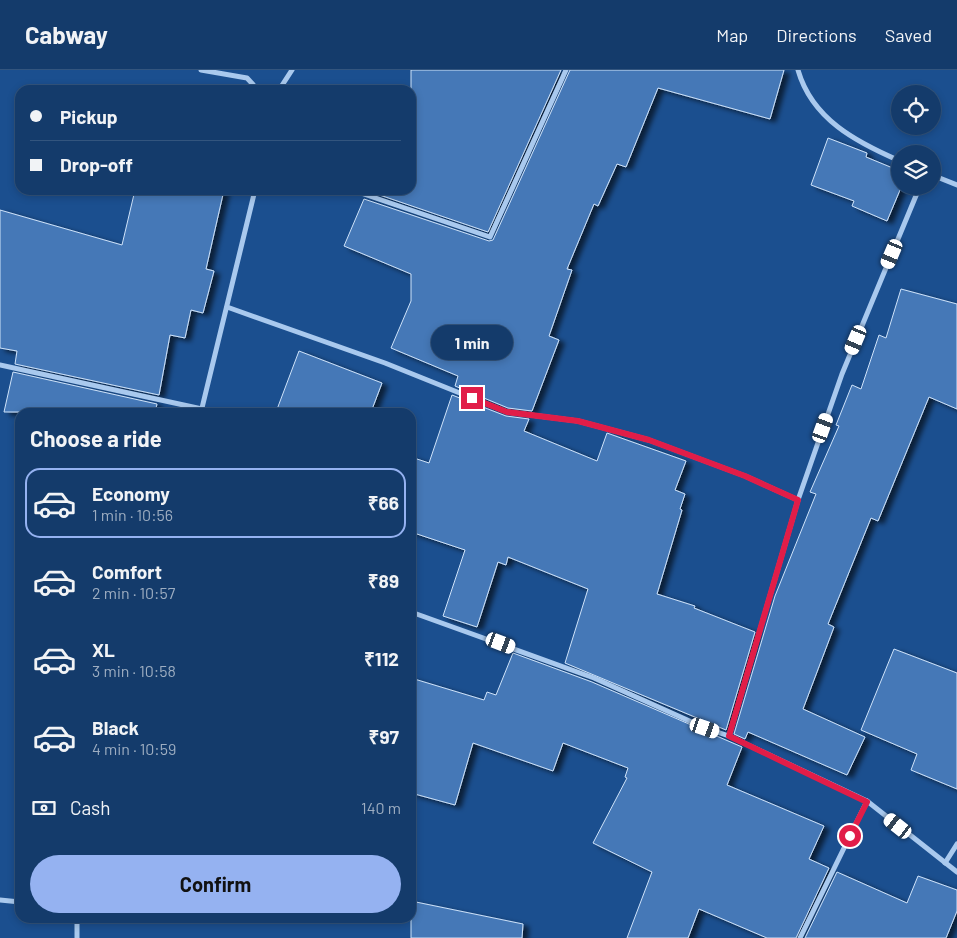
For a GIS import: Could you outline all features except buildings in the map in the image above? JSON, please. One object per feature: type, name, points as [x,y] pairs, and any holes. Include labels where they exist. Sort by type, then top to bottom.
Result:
[{"type":"street","points":[[201,70],[248,78],[254,85]]},
{"type":"street","points":[[282,85],[292,70]]},
{"type":"street","points":[[367,195],[490,237],[566,70]]},
{"type":"street","points":[[798,70],[802,85],[819,112],[866,146],[891,157]]},
{"type":"street","points":[[941,179],[957,185]]},
{"type":"street","points":[[203,408],[254,195]]},
{"type":"street","points":[[729,736],[798,500],[842,374],[916,195]]},
{"type":"street","points":[[227,307],[385,363],[507,412],[578,421],[649,440],[745,476],[798,500]]},
{"type":"street","points":[[0,365],[189,408]]},
{"type":"street","points":[[416,614],[594,678],[705,728],[729,736],[867,802],[957,872]]},
{"type":"street","points":[[800,938],[867,802]]},
{"type":"street","points":[[945,862],[957,844]]},
{"type":"street","points":[[0,900],[15,902]]},
{"type":"street","points":[[77,923],[77,938]]},
{"type":"route","points":[[472,398],[507,412],[578,421],[649,440],[745,476],[798,500],[729,736],[867,802],[850,836]]}]
